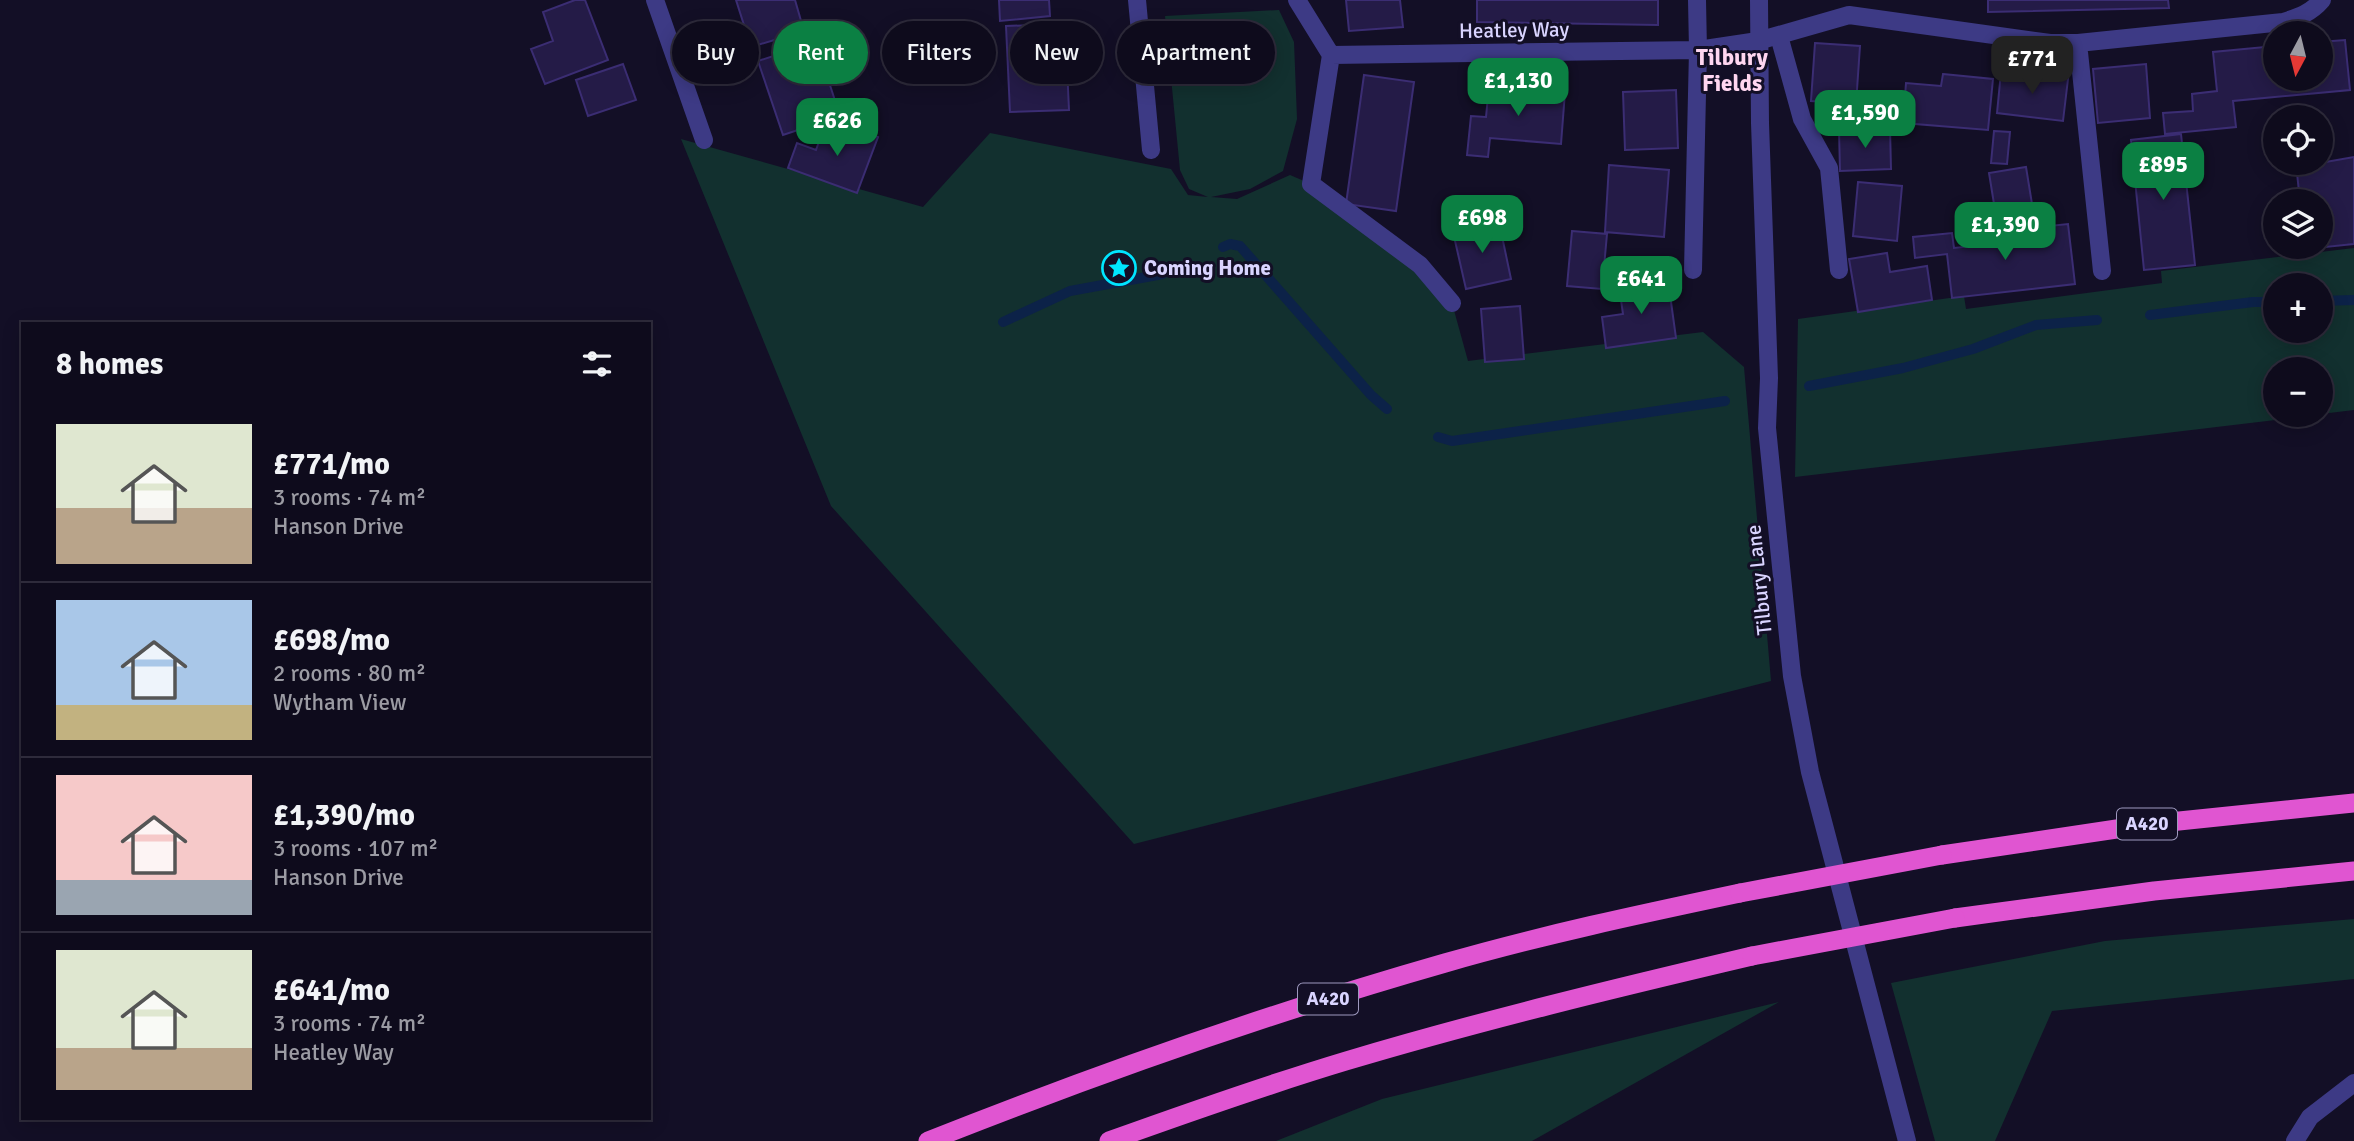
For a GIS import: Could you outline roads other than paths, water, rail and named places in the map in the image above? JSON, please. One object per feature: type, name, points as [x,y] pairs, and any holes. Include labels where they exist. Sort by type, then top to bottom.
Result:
[{"type":"highway","name":"A420","points":[[928,1141],[1044,1095],[1187,1044],[1444,963],[1577,929],[1740,893],[1942,855],[2150,824],[2354,803]]},
{"type":"highway","points":[[1109,1141],[1200,1108],[1392,1048],[1597,992],[1752,956],[1955,918],[2154,891],[2354,871]]},
{"type":"street","points":[[655,0],[704,140]]},
{"type":"street","points":[[1137,0],[1151,150]]},
{"type":"street","points":[[1297,0],[1331,55],[1311,184],[1420,265],[1452,303]]},
{"type":"street","points":[[1693,270],[1697,0]]},
{"type":"street","name":"Tilbury Lane","points":[[1759,0],[1769,378],[1767,428],[1792,676],[1810,772],[1907,1141]]},
{"type":"street","points":[[1850,8],[2050,43],[2078,43],[2283,22],[2300,17],[2322,0]]},
{"type":"street","name":"Heatley Way","points":[[1331,55],[1698,50],[1779,36],[1850,8]]},
{"type":"street","points":[[1779,36],[1802,119],[1829,168],[1839,270]]},
{"type":"street","points":[[2078,43],[2102,271]]},
{"type":"street","points":[[2295,1141],[2310,1117],[2354,1083]]},
{"type":"waterway","points":[[1223,247],[1230,244],[1240,246],[1371,395],[1387,409]]},
{"type":"waterway","points":[[1003,322],[1070,291],[1163,274]]},
{"type":"waterway","points":[[2333,301],[2354,300]]},
{"type":"waterway","points":[[2150,315],[2263,302]]},
{"type":"waterway","points":[[1809,386],[1903,368],[1973,349],[2036,325],[2097,320]]},
{"type":"waterway","points":[[1438,437],[1452,441],[1725,401]]},
{"type":"place","name":"Coming Home","points":[[1119,268]]},
{"type":"district","name":"Tilbury Fields","points":[[1732,70]]}]
